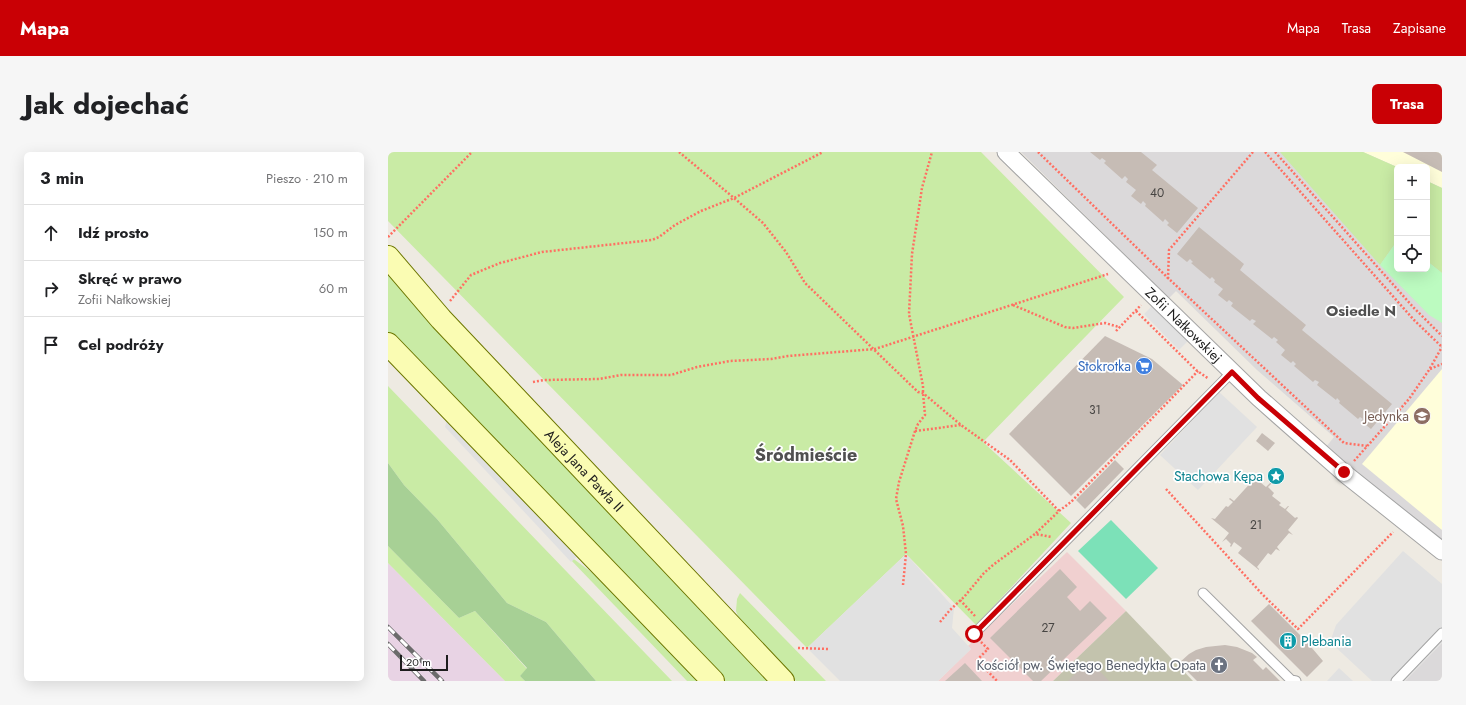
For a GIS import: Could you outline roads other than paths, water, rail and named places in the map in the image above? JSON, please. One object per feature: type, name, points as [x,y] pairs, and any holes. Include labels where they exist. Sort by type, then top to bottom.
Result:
[{"type":"street","name":"Zofii Nałkowskiej","points":[[1006,152],[1258,398],[1344,472],[1440,544]]},
{"type":"street","name":"Aleja Jana Pawła II","points":[[388,257],[441,319],[783,681]]},
{"type":"street","points":[[388,344],[712,681]]},
{"type":"lane","points":[[974,634],[1232,372]]},
{"type":"lane","points":[[1203,593],[1291,680],[1296,681]]},
{"type":"lane","points":[[1396,681],[1442,633]]},
{"type":"railway","points":[[388,627],[442,681]]},
{"type":"railway","points":[[388,644],[424,681]]},
{"type":"place","name":"Stokrotka","points":[[1144,366]]},
{"type":"place","name":"Jedynka","points":[[1422,416]]},
{"type":"place","name":"Stachowa Kępa","points":[[1276,476]]},
{"type":"place","name":"Plebania","points":[[1288,641]]},
{"type":"place","name":"Kościół pw. Świętego Benedykta Opata","points":[[1219,665]]},
{"type":"district","name":"Osiedle N","points":[[1361,311]]},
{"type":"district","name":"Śródmieście","points":[[806,455]]}]
